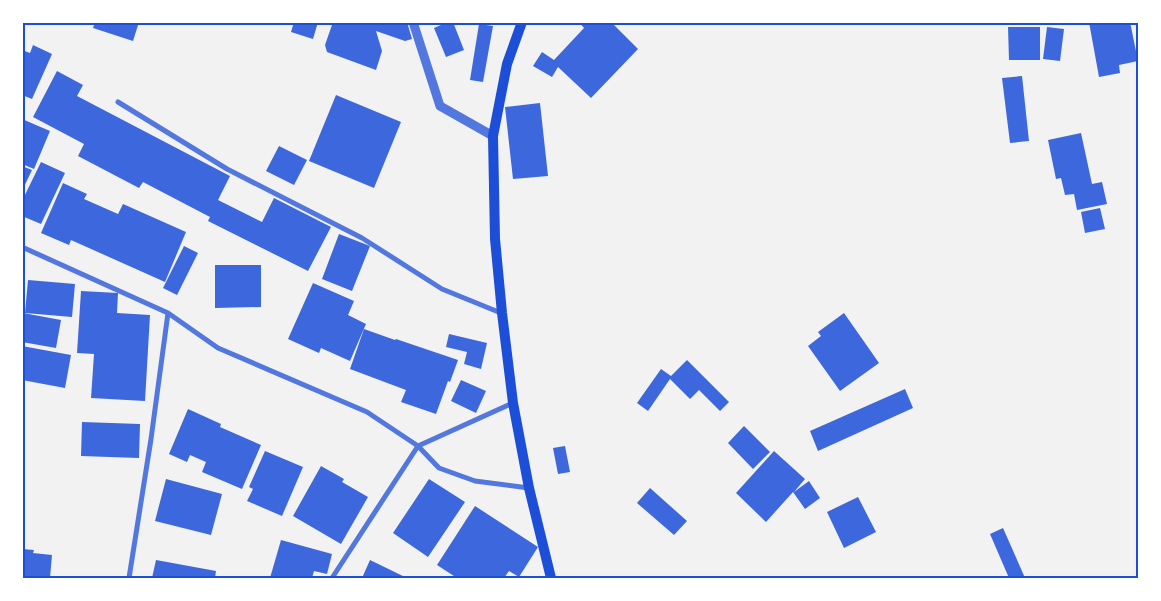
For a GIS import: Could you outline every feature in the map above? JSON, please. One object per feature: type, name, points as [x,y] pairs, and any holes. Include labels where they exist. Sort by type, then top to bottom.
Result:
[{"type":"main road","points":[[522,22],[508,64],[493,136],[495,239],[513,403],[548,576]]},
{"type":"street","points":[[413,22],[440,106],[493,136]]},
{"type":"street","points":[[118,102],[227,169],[362,238],[442,289],[502,313]]},
{"type":"street","points":[[22,247],[168,313],[218,348],[367,412],[418,446],[439,468],[475,481],[529,488]]},
{"type":"street","points":[[129,578],[151,439],[168,313]]},
{"type":"street","points":[[332,578],[418,446],[513,403]]},
{"type":"building","points":[[95,22],[139,22],[133,41],[93,28]]},
{"type":"building","points":[[294,22],[318,22],[313,39],[291,32]]},
{"type":"building","points":[[333,22],[407,22],[412,39],[405,41],[376,31],[382,51],[376,70],[327,52],[325,45]]},
{"type":"building","points":[[448,22],[453,22],[464,50],[446,57],[434,28]]},
{"type":"building","points":[[579,22],[611,22],[638,49],[591,98],[558,67],[552,77],[533,66],[542,52],[554,60],[584,28]]},
{"type":"building","points":[[1089,22],[1130,22],[1138,61],[1119,65],[1120,73],[1099,77]]},
{"type":"building","points":[[479,24],[493,26],[483,82],[470,80]]},
{"type":"building","points":[[1008,27],[1040,27],[1040,60],[1009,60]]},
{"type":"building","points":[[1047,27],[1064,29],[1060,61],[1043,59]]},
{"type":"building","points":[[33,45],[52,54],[32,99],[22,95],[22,50],[30,53]]},
{"type":"building","points":[[57,71],[83,85],[77,96],[230,176],[218,200],[262,222],[274,198],[331,227],[308,271],[208,221],[210,217],[143,182],[139,188],[78,156],[84,144],[33,117]]},
{"type":"building","points":[[1022,76],[1029,141],[1010,143],[1002,78]]},
{"type":"building","points":[[336,95],[401,122],[374,188],[309,161]]},
{"type":"building","points":[[540,103],[548,176],[513,179],[505,107]]},
{"type":"building","points":[[22,119],[50,131],[34,169],[22,164]]},
{"type":"building","points":[[1081,133],[1092,184],[1102,182],[1107,204],[1077,210],[1074,194],[1065,195],[1061,178],[1056,179],[1048,140]]},
{"type":"building","points":[[279,146],[307,160],[294,185],[266,171]]},
{"type":"building","points":[[41,162],[65,173],[41,224],[22,216],[22,201]]},
{"type":"building","points":[[22,166],[32,170],[22,191]]},
{"type":"building","points":[[63,183],[87,194],[84,199],[118,214],[123,204],[186,232],[165,282],[71,240],[69,245],[41,233]]},
{"type":"building","points":[[1100,208],[1105,229],[1085,233],[1081,212]]},
{"type":"building","points":[[339,234],[370,246],[352,291],[322,279]]},
{"type":"building","points":[[184,246],[198,253],[177,295],[163,288]]},
{"type":"building","points":[[215,265],[261,265],[261,307],[215,308]]},
{"type":"building","points":[[28,280],[75,284],[72,317],[25,313]]},
{"type":"building","points":[[313,283],[354,301],[348,315],[366,324],[350,361],[321,348],[319,353],[288,339]]},
{"type":"building","points":[[81,291],[118,293],[117,313],[150,315],[145,401],[91,398],[94,354],[77,353]]},
{"type":"building","points":[[23,313],[61,320],[56,348],[22,342]]},
{"type":"building","points":[[844,313],[879,363],[840,391],[808,346],[821,336],[818,332]]},
{"type":"building","points":[[364,329],[458,360],[436,414],[401,402],[406,390],[350,369]]},
{"type":"building","points":[[449,334],[487,343],[481,369],[464,364],[467,352],[446,347]]},
{"type":"building","points":[[22,346],[71,355],[65,388],[22,380]]},
{"type":"building","points":[[687,360],[729,402],[720,411],[699,390],[690,399],[670,379],[648,411],[637,403],[661,369],[671,376]]},
{"type":"building","points":[[461,380],[486,391],[476,413],[451,401]]},
{"type":"building","points":[[905,389],[913,408],[818,451],[810,431]]},
{"type":"building","points":[[188,409],[221,424],[220,427],[261,445],[242,489],[202,472],[206,462],[190,455],[187,462],[169,454]]},
{"type":"building","points":[[82,422],[140,424],[139,458],[81,456]]},
{"type":"building","points":[[744,426],[770,452],[753,469],[728,443]]},
{"type":"building","points":[[565,446],[570,472],[558,474],[553,448]]},
{"type":"building","points":[[265,451],[303,467],[282,516],[247,501],[253,489],[249,487]]},
{"type":"building","points":[[774,451],[805,479],[794,492],[809,481],[820,498],[805,509],[793,492],[766,522],[736,493]]},
{"type":"building","points":[[321,466],[344,479],[342,482],[368,497],[341,544],[293,516]]},
{"type":"building","points":[[166,479],[222,494],[211,535],[155,521]]},
{"type":"building","points":[[429,479],[465,502],[428,557],[393,533]]},
{"type":"building","points":[[650,488],[687,521],[674,535],[637,503]]},
{"type":"building","points":[[858,497],[876,532],[844,548],[827,512]]},
{"type":"building","points":[[475,506],[538,547],[519,577],[509,571],[504,578],[457,578],[437,565]]},
{"type":"building","points":[[1003,528],[1025,578],[1009,578],[990,534]]},
{"type":"building","points":[[281,540],[332,554],[327,574],[314,571],[312,578],[270,578]]},
{"type":"building","points":[[22,549],[34,550],[33,553],[52,555],[50,578],[22,578]]},
{"type":"building","points":[[156,560],[216,571],[215,578],[152,578]]},
{"type":"building","points":[[370,560],[407,578],[362,578]]}]
